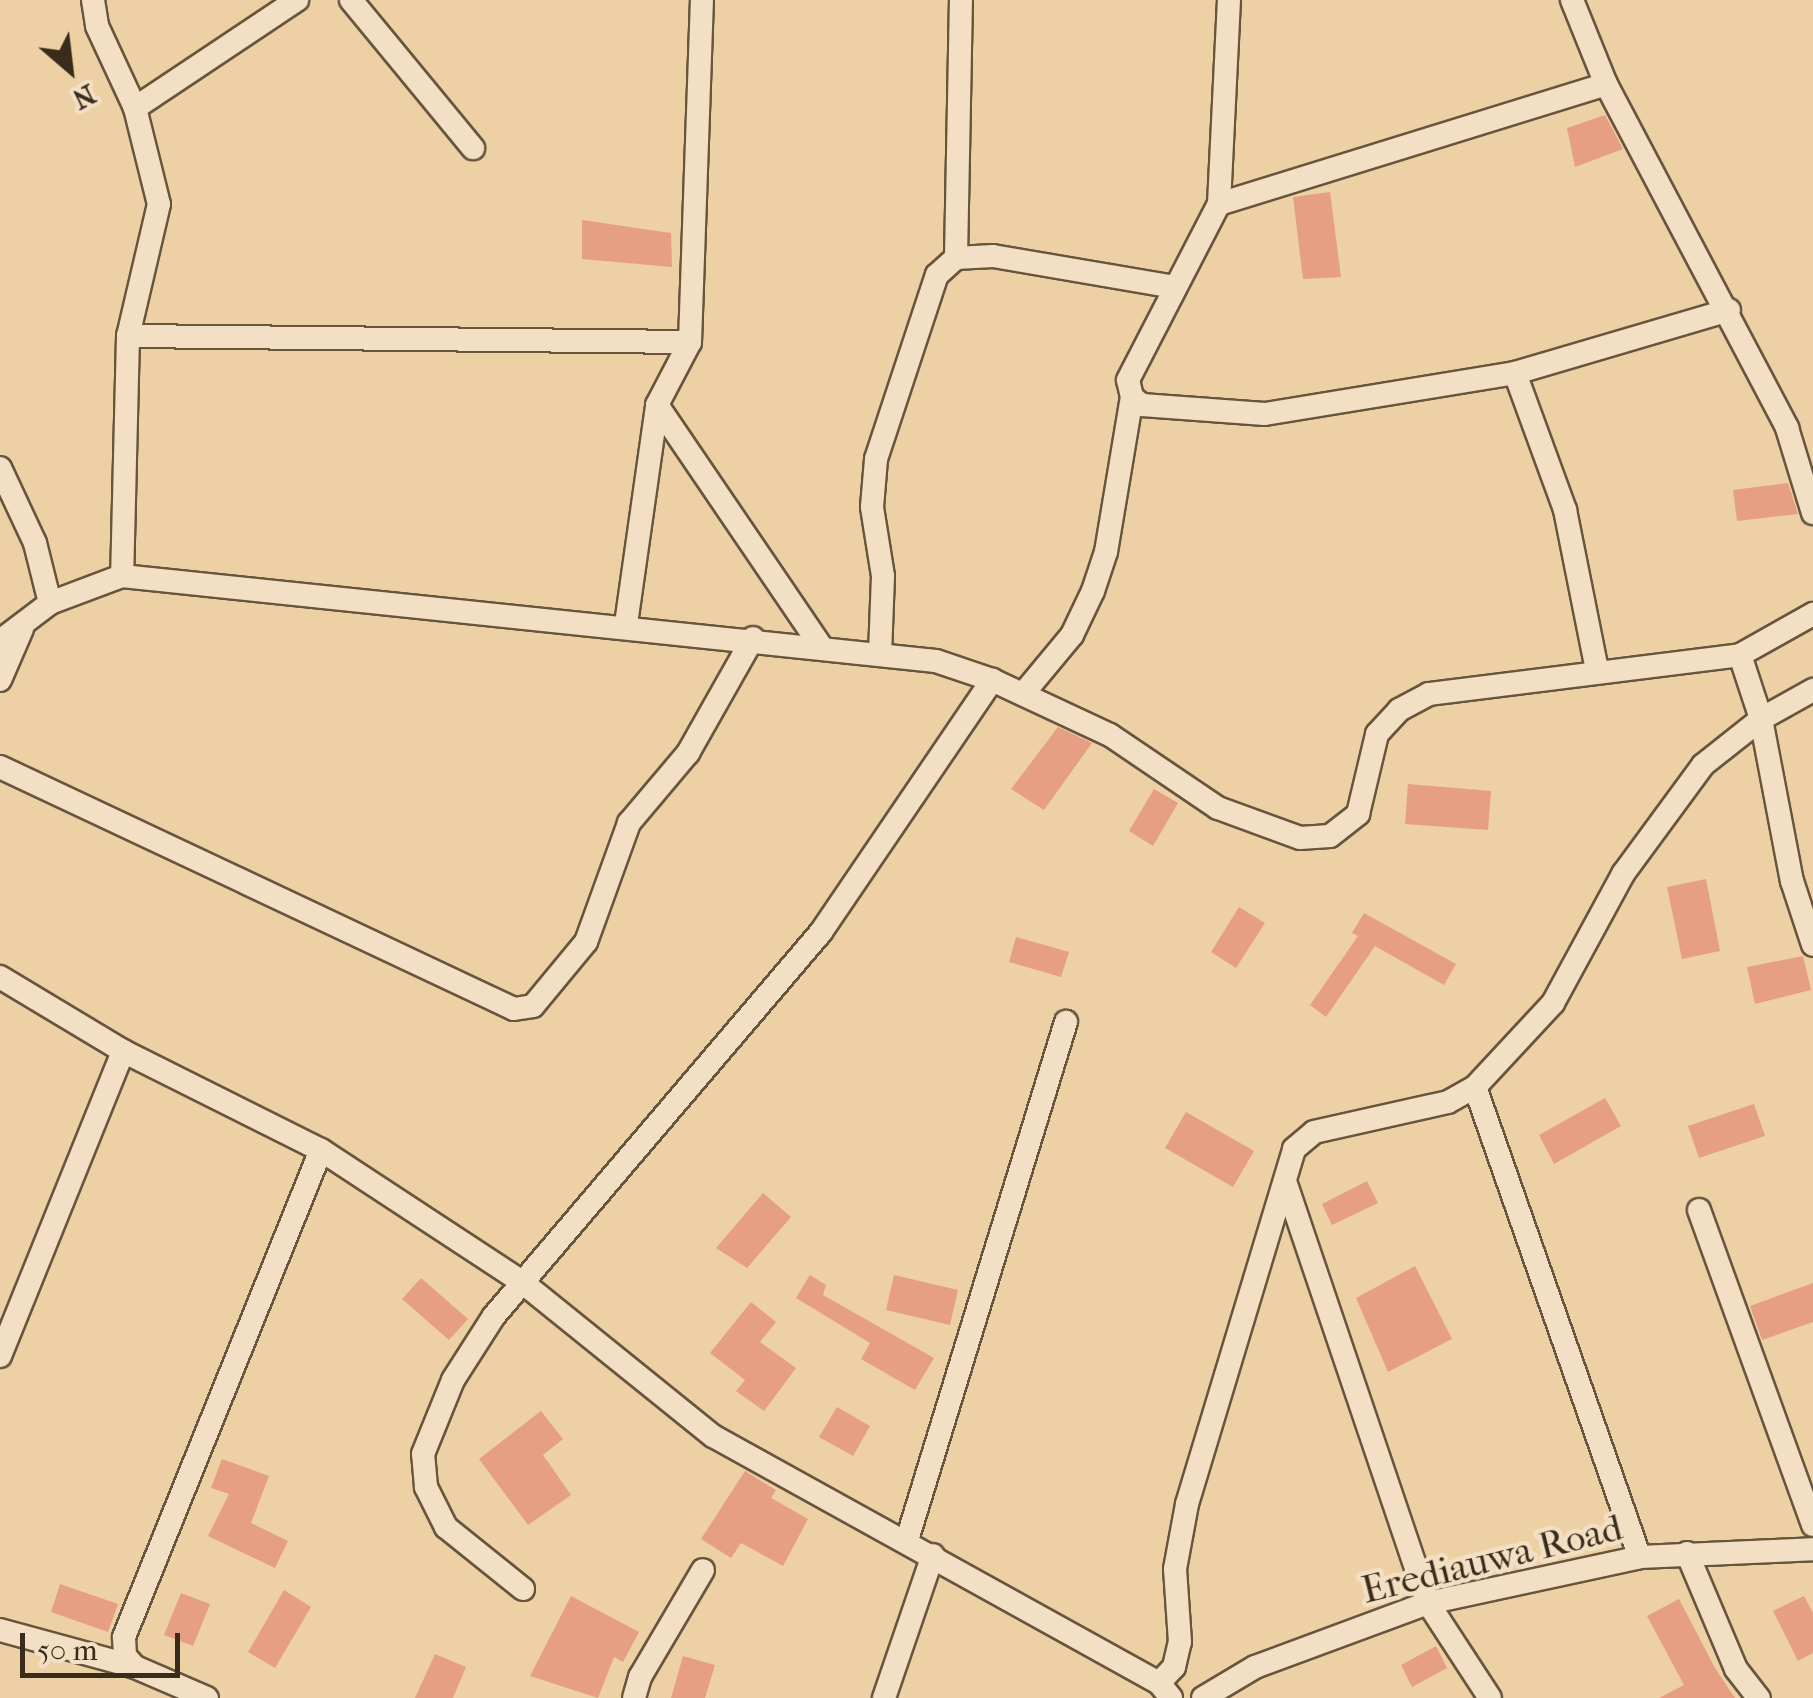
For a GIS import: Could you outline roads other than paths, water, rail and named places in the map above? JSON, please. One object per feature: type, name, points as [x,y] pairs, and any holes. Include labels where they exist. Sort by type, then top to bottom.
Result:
[{"type":"street","points":[[94,0],[98,26],[135,108],[159,204],[128,336],[122,576]]},
{"type":"street","points":[[135,108],[297,0]]},
{"type":"street","points":[[352,0],[473,148]]},
{"type":"street","points":[[626,624],[657,406],[690,342],[702,0]]},
{"type":"street","points":[[956,258],[961,0]]},
{"type":"street","points":[[1023,694],[1072,635],[1093,592],[1106,552],[1132,397],[1128,380],[1219,204],[1229,0]]},
{"type":"street","points":[[1572,0],[1606,84],[1787,428],[1813,512]]},
{"type":"street","points":[[1219,204],[1606,84]]},
{"type":"street","points":[[880,654],[882,576],[872,507],[876,459],[936,275],[956,258],[993,256],[1175,287]]},
{"type":"street","points":[[1132,397],[1142,405],[1266,414],[1515,373],[1728,310]]},
{"type":"street","points":[[128,336],[690,342]]},
{"type":"street","points":[[1515,373],[1565,510],[1597,670]]},
{"type":"street","points":[[657,406],[821,646]]},
{"type":"street","points":[[0,468],[35,544],[50,604]]},
{"type":"street","points":[[0,641],[50,604],[122,576],[626,624],[880,654],[992,680],[1110,735],[1218,808],[1300,838],[1330,836],[1358,814],[1378,734],[1399,710],[1429,694],[1740,655],[1813,614]]},
{"type":"street","points":[[0,680],[27,623]]},
{"type":"street","points":[[0,767],[514,1009],[533,1006],[586,942],[629,823],[688,753],[753,638]]},
{"type":"street","points":[[1740,655],[1761,719],[1792,881],[1813,945]]},
{"type":"street","points":[[523,1589],[446,1527],[426,1487],[423,1454],[453,1380],[522,1282],[821,932],[992,680]]},
{"type":"street","points":[[0,977],[123,1051],[321,1150],[522,1282],[713,1436],[933,1554],[1165,1690],[1180,1642],[1175,1569],[1187,1504],[1294,1149],[1314,1132],[1448,1102],[1476,1087],[1553,1003],[1623,874],[1703,765],[1761,719],[1813,690]]},
{"type":"street","points":[[907,1540],[1066,1022]]},
{"type":"street","points":[[0,1356],[123,1051]]},
{"type":"street","points":[[1476,1087],[1640,1557]]},
{"type":"street","points":[[135,1668],[125,1656],[124,1637],[321,1150]]},
{"type":"street","points":[[1286,1184],[1428,1603],[1490,1698]]},
{"type":"street","points":[[1699,1210],[1813,1525]]},
{"type":"street","name":"Erediauwa Road","points":[[1203,1698],[1255,1668],[1428,1603],[1640,1557],[1813,1550]]},
{"type":"street","points":[[1687,1553],[1736,1669],[1759,1698]]},
{"type":"street","points":[[884,1698],[933,1554]]},
{"type":"street","points":[[634,1698],[640,1677],[703,1570]]},
{"type":"street","points":[[0,1630],[135,1668],[207,1698]]}]
